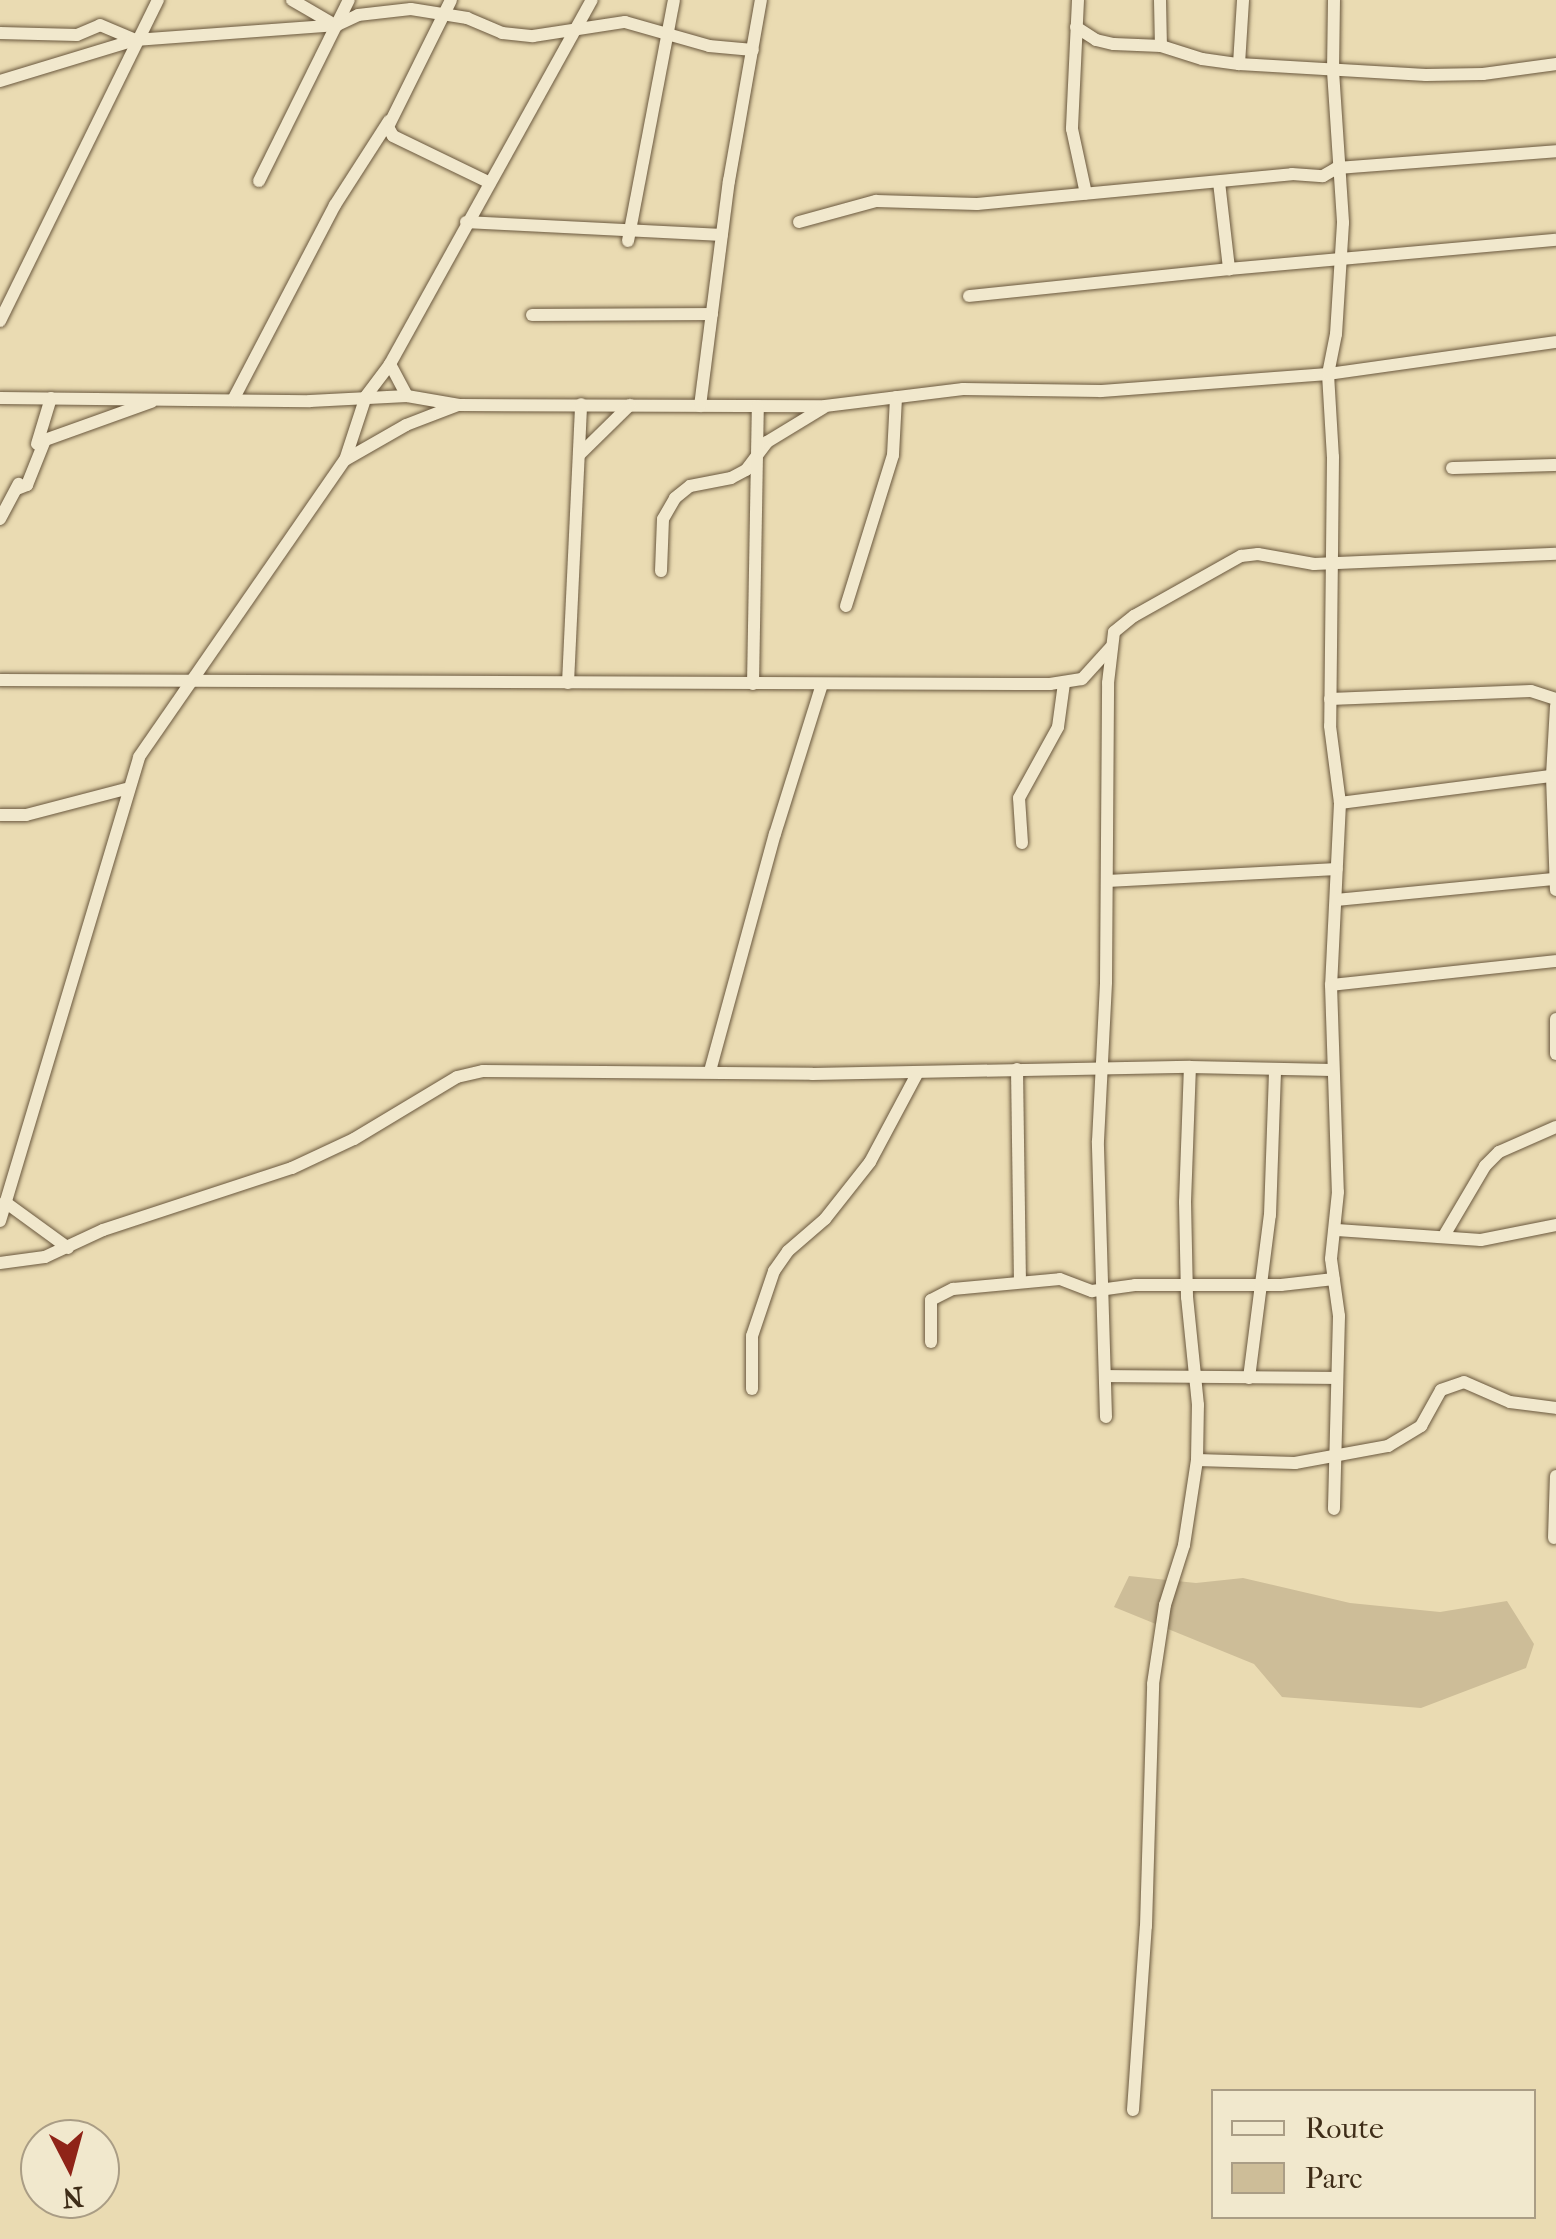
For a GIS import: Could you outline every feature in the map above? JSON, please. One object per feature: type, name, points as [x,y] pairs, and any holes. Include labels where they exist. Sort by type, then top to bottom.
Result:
[{"type":"street","points":[[0,321],[158,0]]},
{"type":"street","points":[[292,0],[310,14],[337,24]]},
{"type":"street","points":[[259,182],[349,0]]},
{"type":"street","points":[[0,1221],[126,789],[139,756],[196,680],[345,460],[366,396],[390,364],[592,0]]},
{"type":"street","points":[[629,236],[674,0]]},
{"type":"street","points":[[700,406],[722,235],[760,0]]},
{"type":"street","points":[[1078,0],[1072,129],[1086,194]]},
{"type":"street","points":[[1160,0],[1161,46]]},
{"type":"street","points":[[1239,64],[1242,0]]},
{"type":"street","points":[[1334,0],[1333,71],[1342,259],[1328,374],[1333,457],[1330,699],[1340,802],[1331,985],[1336,1230],[1331,1259],[1339,1316],[1334,1510]]},
{"type":"street","points":[[2,77],[136,40],[337,24],[358,15],[448,7],[502,33],[533,36],[625,22],[709,46],[752,50]]},
{"type":"street","points":[[234,400],[335,204],[389,121],[448,7]]},
{"type":"street","points":[[0,32],[77,36],[100,25],[119,37],[136,40]]},
{"type":"street","points":[[1076,27],[1096,40],[1161,46],[1202,59],[1239,64],[1333,71],[1482,74],[1556,64]]},
{"type":"street","points":[[389,121],[393,136],[488,182]]},
{"type":"street","points":[[799,222],[876,201],[976,204],[1292,174],[1323,176],[1337,168],[1556,151]]},
{"type":"street","points":[[1218,182],[1229,269]]},
{"type":"street","points":[[466,222],[629,236],[722,235]]},
{"type":"street","points":[[969,296],[1556,240]]},
{"type":"street","points":[[532,315],[712,314]]},
{"type":"street","points":[[0,398],[234,400],[407,396],[459,405],[825,406],[963,389],[1100,391],[1328,374],[1556,342]]},
{"type":"street","points":[[390,364],[407,396]]},
{"type":"street","points":[[0,519],[48,418],[51,398]]},
{"type":"street","points":[[846,606],[893,456],[896,398]]},
{"type":"street","points":[[16,489],[27,486],[45,440],[158,400]]},
{"type":"street","points":[[568,683],[581,404]]},
{"type":"street","points":[[345,460],[406,424],[459,405]]},
{"type":"street","points":[[580,454],[630,405]]},
{"type":"street","points":[[753,684],[758,406]]},
{"type":"street","points":[[661,571],[663,519],[675,498],[690,486],[731,478],[746,470],[766,442],[825,406]]},
{"type":"street","points":[[1452,468],[1556,465]]},
{"type":"street","points":[[1106,1417],[1098,1141],[1104,1071],[1114,632],[1134,616],[1241,556],[1258,554],[1298,563],[1556,554]]},
{"type":"street","points":[[0,680],[1064,683],[1082,679],[1111,648]]},
{"type":"street","points":[[1022,843],[1019,798],[1058,727],[1064,683]]},
{"type":"street","points":[[710,1070],[822,684]]},
{"type":"street","points":[[1330,699],[1531,691],[1556,698]]},
{"type":"street","points":[[1556,706],[1552,776],[1556,890]]},
{"type":"street","points":[[1340,802],[1552,776]]},
{"type":"street","points":[[0,815],[26,814],[126,789]]},
{"type":"street","points":[[1107,881],[1337,869]]},
{"type":"street","points":[[1336,900],[1556,879]]},
{"type":"street","points":[[1331,985],[1556,961]]},
{"type":"street","points":[[1556,1024],[1556,1054]]},
{"type":"street","points":[[1133,2110],[1145,1953],[1153,1684],[1165,1605],[1184,1545],[1197,1460],[1196,1377],[1187,1287],[1190,1067]]},
{"type":"street","points":[[0,1262],[45,1257],[102,1230],[292,1168],[354,1139],[457,1077],[509,1068],[918,1072],[1190,1067],[1332,1070]]},
{"type":"street","points":[[1017,1069],[1020,1282]]},
{"type":"street","points":[[1250,1378],[1270,1215],[1275,1070]]},
{"type":"street","points":[[752,1389],[752,1336],[774,1270],[788,1251],[825,1219],[870,1162],[918,1072]]},
{"type":"street","points":[[1444,1234],[1485,1166],[1500,1152],[1556,1127]]},
{"type":"street","points":[[5,1202],[68,1248]]},
{"type":"street","points":[[1336,1230],[1492,1239],[1556,1226]]},
{"type":"street","points":[[931,1342],[930,1300],[953,1289],[1060,1279],[1083,1289],[1334,1279]]},
{"type":"street","points":[[1105,1376],[1336,1378]]},
{"type":"street","points":[[1197,1460],[1295,1464],[1399,1443],[1421,1426],[1448,1385],[1472,1384],[1510,1402],[1556,1408]]},
{"type":"street","points":[[1554,1538],[1556,1476]]},
{"type":"green space","points":[[1129,1576],[1196,1583],[1243,1578],[1350,1603],[1440,1612],[1507,1601],[1534,1644],[1526,1668],[1421,1708],[1282,1697],[1254,1664],[1114,1607]]}]
